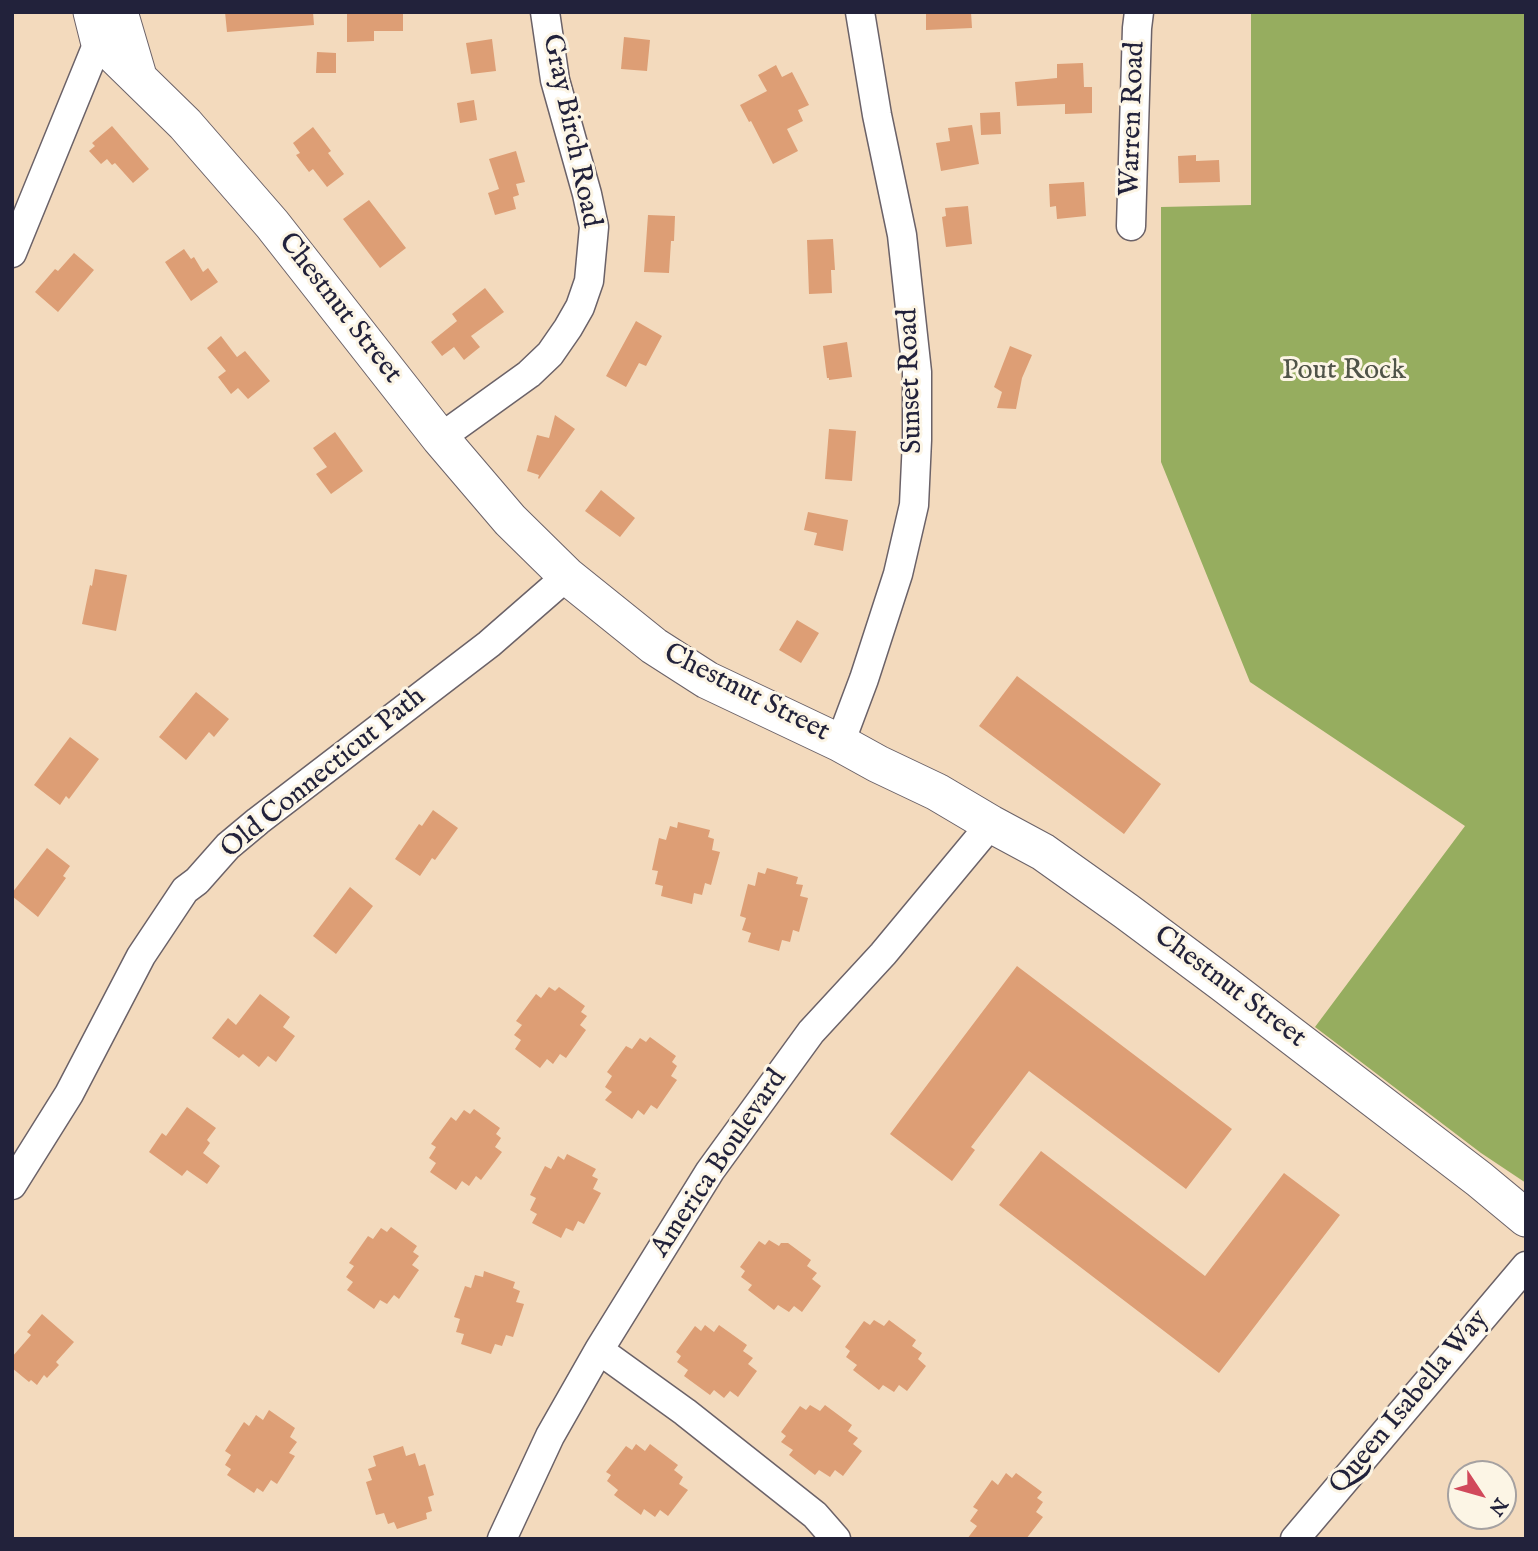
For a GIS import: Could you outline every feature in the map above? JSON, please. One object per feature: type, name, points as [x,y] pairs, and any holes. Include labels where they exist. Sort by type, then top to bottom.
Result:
[{"type":"main road","name":"Chestnut Street","points":[[99,18],[138,77],[185,124],[272,223],[440,438],[510,520],[567,576],[654,646],[707,680],[937,792],[1043,852],[1126,911],[1526,1218]]},
{"type":"street","name":"Gray Birch Road","points":[[440,438],[529,374],[550,354],[580,307],[589,281],[594,227],[555,80],[545,12]]},
{"type":"street","name":"Sunset Road","points":[[841,743],[898,574],[914,505],[917,440],[915,351],[902,235],[877,115],[860,12]]},
{"type":"street","name":"Warren Road","points":[[1131,226],[1139,12]]},
{"type":"street","points":[[12,253],[99,18]]},
{"type":"street","name":"Old Connecticut Path","points":[[14,1180],[69,1094],[141,956],[186,890],[228,846],[258,821],[489,644],[567,576]]},
{"type":"street","name":"America Boulevard","points":[[502,1539],[550,1436],[599,1350],[710,1171],[811,1032],[883,954],[991,824]]},
{"type":"street","name":"Queen Isabella Way","points":[[1295,1539],[1526,1266]]},
{"type":"street","points":[[599,1350],[685,1412],[768,1477],[815,1515],[836,1539]]},
{"type":"green space","name":"Pout Rock","points":[[1251,12],[1526,12],[1526,1183],[1481,1153],[1315,1027],[1465,826],[1250,682],[1161,462],[1161,207],[1251,205]]},
{"type":"building","points":[[225,12],[313,12],[314,25],[227,32]]},
{"type":"building","points":[[347,12],[403,12],[403,31],[374,31],[374,41],[347,42]]},
{"type":"building","points":[[971,12],[972,28],[926,30],[926,14]]},
{"type":"building","points":[[624,37],[650,40],[647,71],[621,69]]},
{"type":"building","points":[[492,39],[496,71],[471,74],[466,43]]},
{"type":"building","points":[[317,52],[336,53],[336,73],[316,73]]},
{"type":"building","points":[[1083,63],[1084,87],[1092,87],[1092,113],[1065,114],[1065,104],[1017,106],[1015,82],[1057,78],[1057,64]]},
{"type":"building","points":[[776,65],[782,77],[792,72],[809,105],[798,110],[803,121],[787,129],[798,151],[773,164],[740,105],[767,91],[758,75]]},
{"type":"building","points":[[474,100],[477,120],[460,123],[457,103]]},
{"type":"building","points":[[1000,112],[1001,134],[981,135],[980,113]]},
{"type":"building","points":[[972,125],[979,164],[941,171],[936,143],[950,141],[948,128]]},
{"type":"building","points":[[112,126],[149,169],[133,183],[115,163],[112,165],[107,159],[101,164],[89,151],[95,146],[92,143]]},
{"type":"building","points":[[313,127],[344,174],[327,187],[313,169],[309,172],[296,155],[300,153],[293,143]]},
{"type":"building","points":[[516,151],[525,182],[516,184],[519,195],[513,197],[516,209],[495,215],[488,193],[499,189],[489,159]]},
{"type":"building","points":[[1196,155],[1196,161],[1219,160],[1220,182],[1179,183],[1178,156]]},
{"type":"building","points":[[1084,182],[1086,216],[1057,219],[1056,206],[1050,207],[1049,184]]},
{"type":"building","points":[[369,200],[406,248],[380,268],[343,219]]},
{"type":"building","points":[[968,206],[972,244],[946,247],[942,217],[946,216],[945,208]]},
{"type":"building","points":[[648,215],[675,216],[669,273],[644,272]]},
{"type":"building","points":[[833,239],[835,270],[831,270],[832,293],[809,294],[807,240]]},
{"type":"building","points":[[184,249],[191,259],[194,257],[203,272],[208,268],[218,282],[191,301],[165,262]]},
{"type":"building","points":[[74,253],[94,270],[58,312],[35,292],[55,269],[58,271]]},
{"type":"building","points":[[485,288],[504,312],[471,336],[480,347],[464,360],[454,347],[442,356],[431,342],[457,321],[452,314]]},
{"type":"building","points":[[636,321],[662,336],[646,366],[639,363],[626,387],[606,376]]},
{"type":"building","points":[[221,336],[237,357],[245,351],[270,381],[248,399],[238,388],[231,394],[218,377],[226,371],[207,348]]},
{"type":"building","points":[[847,342],[852,377],[829,380],[823,346]]},
{"type":"building","points":[[1010,346],[1032,355],[1022,378],[1016,409],[997,408],[1002,392],[994,387]]},
{"type":"building","points":[[555,415],[575,429],[539,479],[539,475],[527,471],[537,435],[549,438]]},
{"type":"building","points":[[829,429],[856,431],[852,481],[825,479]]},
{"type":"building","points":[[335,432],[363,471],[331,494],[316,474],[327,467],[313,448]]},
{"type":"building","points":[[601,490],[635,518],[620,537],[585,511]]},
{"type":"building","points":[[808,512],[848,520],[843,551],[814,545],[817,533],[804,530]]},
{"type":"building","points":[[95,569],[127,575],[116,631],[82,624]]},
{"type":"building","points":[[797,620],[819,633],[801,663],[779,650]]},
{"type":"building","points":[[1017,676],[1161,784],[1124,834],[979,726]]},
{"type":"building","points":[[196,692],[229,719],[214,737],[209,732],[186,760],[159,737]]},
{"type":"building","points":[[70,737],[99,759],[69,799],[66,796],[60,805],[34,785]]},
{"type":"building","points":[[433,810],[458,828],[420,876],[395,859],[419,824],[422,826]]},
{"type":"building","points":[[678,822],[710,830],[708,837],[714,839],[712,850],[720,852],[711,885],[705,883],[702,895],[694,893],[692,904],[661,896],[663,886],[655,884],[658,871],[652,870],[659,838],[666,840],[670,826],[677,828]]},
{"type":"building","points":[[47,848],[70,866],[63,876],[66,878],[38,917],[12,896],[12,893]]},
{"type":"building","points":[[767,868],[798,877],[796,884],[803,885],[800,896],[808,898],[799,932],[793,930],[790,942],[782,940],[779,951],[748,942],[751,933],[742,930],[746,918],[740,916],[748,884],[755,886],[758,872],[765,874]]},
{"type":"building","points":[[350,887],[373,906],[336,954],[313,936]]},
{"type":"building","points":[[1017,966],[1232,1129],[1186,1189],[1029,1071],[971,1147],[975,1150],[952,1181],[890,1134]]},
{"type":"building","points":[[549,987],[555,991],[559,987],[585,1006],[581,1012],[587,1016],[580,1025],[586,1030],[566,1058],[560,1054],[553,1064],[547,1059],[540,1068],[515,1049],[521,1040],[514,1035],[522,1025],[516,1021],[536,994],[541,998]]},
{"type":"building","points":[[260,994],[290,1017],[283,1027],[295,1036],[276,1062],[268,1056],[259,1067],[243,1054],[239,1058],[212,1038],[228,1018],[236,1025]]},
{"type":"building","points":[[650,1037],[676,1056],[672,1062],[677,1066],[671,1076],[677,1080],[657,1109],[651,1105],[644,1115],[638,1110],[632,1119],[605,1100],[612,1092],[605,1087],[612,1076],[607,1072],[626,1046],[632,1049],[640,1038],[646,1042]]},
{"type":"building","points":[[187,1107],[216,1128],[207,1140],[210,1143],[203,1153],[220,1166],[207,1184],[187,1170],[182,1176],[149,1152],[162,1133],[166,1136]]},
{"type":"building","points":[[474,1109],[500,1128],[496,1134],[501,1138],[495,1147],[502,1152],[481,1180],[476,1176],[469,1186],[462,1181],[456,1190],[430,1172],[436,1163],[429,1158],[436,1147],[431,1144],[451,1117],[456,1121],[464,1110],[470,1114]]},
{"type":"building","points":[[1041,1151],[1205,1276],[1284,1173],[1340,1215],[1219,1373],[999,1205]]},
{"type":"building","points":[[567,1154],[596,1169],[592,1176],[598,1179],[593,1189],[601,1193],[584,1224],[578,1221],[573,1231],[566,1228],[561,1238],[532,1223],[537,1214],[530,1210],[536,1198],[530,1195],[545,1166],[551,1169],[558,1156],[564,1160]]},
{"type":"building","points":[[391,1227],[417,1246],[413,1252],[419,1256],[412,1265],[419,1270],[399,1299],[394,1295],[387,1304],[380,1300],[374,1309],[347,1290],[353,1282],[346,1277],[354,1266],[349,1263],[368,1236],[373,1239],[381,1228],[387,1232]]},
{"type":"building","points":[[769,1240],[779,1246],[781,1243],[788,1243],[811,1260],[807,1266],[817,1273],[812,1279],[821,1286],[802,1312],[794,1306],[789,1312],[778,1305],[774,1310],[748,1290],[752,1285],[741,1277],[745,1271],[740,1267],[759,1241],[765,1245]]},
{"type":"building","points":[[484,1271],[515,1282],[513,1288],[520,1291],[516,1302],[524,1304],[513,1337],[506,1335],[502,1346],[495,1344],[491,1354],[461,1344],[464,1334],[456,1332],[460,1319],[454,1317],[465,1286],[471,1288],[475,1275],[483,1277]]},
{"type":"building","points":[[42,1314],[74,1342],[56,1362],[59,1365],[47,1378],[44,1375],[37,1385],[12,1368],[12,1357],[31,1335],[27,1332]]},
{"type":"building","points":[[874,1320],[884,1326],[889,1320],[916,1340],[912,1346],[922,1353],[918,1359],[926,1366],[907,1391],[899,1385],[894,1392],[883,1385],[879,1390],[853,1370],[857,1365],[846,1357],[850,1351],[845,1347],[864,1321],[870,1325]]},
{"type":"building","points":[[705,1325],[714,1332],[719,1325],[747,1345],[743,1351],[753,1358],[748,1364],[757,1371],[738,1397],[730,1391],[724,1398],[714,1390],[710,1395],[684,1376],[688,1370],[677,1362],[681,1356],[676,1352],[695,1326],[701,1331]]},
{"type":"building","points":[[810,1405],[820,1411],[825,1405],[852,1425],[848,1431],[858,1438],[853,1444],[862,1451],[843,1476],[835,1470],[830,1477],[819,1470],[815,1475],[789,1455],[793,1450],[781,1442],[786,1436],[781,1432],[800,1406],[806,1410]]},
{"type":"building","points":[[269,1410],[295,1428],[290,1437],[297,1442],[289,1453],[295,1456],[277,1484],[271,1480],[263,1492],[257,1488],[254,1493],[227,1475],[231,1469],[225,1465],[231,1455],[225,1451],[244,1422],[249,1426],[256,1415],[263,1420]]},
{"type":"building","points":[[636,1444],[645,1451],[650,1444],[678,1465],[674,1470],[683,1477],[679,1484],[688,1490],[668,1516],[660,1510],[655,1517],[644,1509],[641,1515],[614,1495],[618,1490],[607,1481],[611,1475],[606,1472],[626,1446],[632,1450]]},
{"type":"building","points":[[403,1446],[406,1456],[415,1453],[419,1466],[425,1464],[434,1495],[428,1497],[432,1511],[426,1513],[427,1519],[397,1529],[394,1522],[388,1524],[384,1513],[376,1515],[366,1482],[372,1480],[368,1469],[376,1466],[373,1456]]},
{"type":"building","points":[[1006,1473],[1012,1478],[1016,1473],[1042,1492],[1037,1498],[1043,1502],[1036,1512],[1043,1517],[1026,1539],[967,1539],[977,1526],[970,1521],[978,1510],[973,1507],[992,1480],[998,1485]]}]
